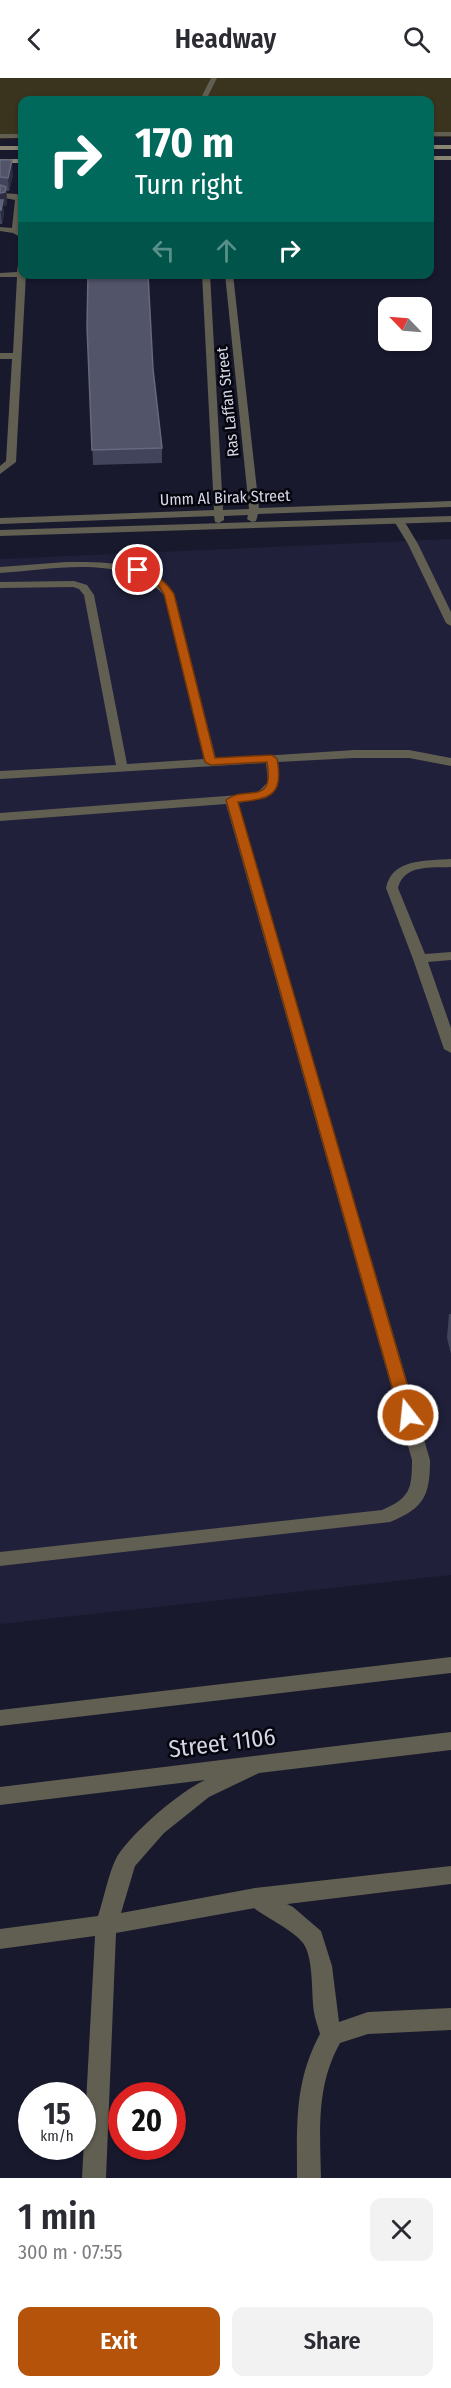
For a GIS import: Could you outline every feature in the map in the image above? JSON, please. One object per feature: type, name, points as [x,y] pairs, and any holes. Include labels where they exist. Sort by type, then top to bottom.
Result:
[{"type":"main road","points":[[434,147],[451,147]]},
{"type":"main road","points":[[0,148],[18,148]]},
{"type":"main road","points":[[434,158],[451,158]]},
{"type":"main road","points":[[0,161],[18,161]]},
{"type":"street","points":[[205,96],[214,78]]},
{"type":"street","points":[[434,134],[451,134]]},
{"type":"street","points":[[0,136],[18,136]]},
{"type":"street","points":[[0,195],[18,197],[13,210],[18,230]]},
{"type":"street","points":[[0,229],[18,234]]},
{"type":"street","points":[[0,275],[18,274]]},
{"type":"street","points":[[0,471],[11,462],[22,279]]},
{"type":"street","name":"Ras Laffan Street","points":[[206,279],[219,526]]},
{"type":"street","name":"Ras Laffan Street","points":[[230,279],[254,512],[250,525]]},
{"type":"street","points":[[0,356],[17,360]]},
{"type":"street","points":[[0,364],[17,360]]},
{"type":"street","name":"Umm Al Birak Street","points":[[0,521],[451,504]]},
{"type":"street","points":[[105,516],[111,522],[107,528]]},
{"type":"street","name":"Umm Al Birak Street","points":[[0,533],[451,519]]},
{"type":"street","points":[[399,521],[450,618]]},
{"type":"street","points":[[0,570],[111,566],[138,570],[162,584],[169,594],[211,762]]},
{"type":"street","points":[[0,585],[74,584],[83,587],[90,595],[122,767]]},
{"type":"street","points":[[0,775],[354,754],[409,754],[451,762]]},
{"type":"street","points":[[0,817],[253,798],[271,788],[275,777],[272,759]]},
{"type":"street","points":[[0,1559],[384,1517],[406,1508],[417,1497],[422,1482],[421,1460],[231,800]]},
{"type":"street","points":[[451,863],[407,868],[396,873],[392,879],[392,888],[420,959],[451,1049]]},
{"type":"street","points":[[420,959],[451,956]]},
{"type":"street","points":[[0,1718],[451,1665]]},
{"type":"street","name":"Street 1106","points":[[0,1796],[451,1741]]},
{"type":"street","points":[[94,2178],[106,1925],[126,1861],[157,1827],[202,1791],[258,1764]]},
{"type":"street","points":[[0,1939],[106,1925],[255,1898],[451,1875]]},
{"type":"street","points":[[255,1898],[285,1914],[313,1938],[321,1966],[325,2013],[332,2035]]},
{"type":"street","points":[[309,2178],[308,2092],[320,2055],[332,2035],[368,2023],[451,2019]]},
{"type":"shaded area","points":[[0,78],[451,78],[451,137],[434,137],[434,96],[18,96],[18,138],[0,139]]},
{"type":"shaded area","points":[[451,539],[451,1575],[0,1624],[0,559]]},
{"type":"building","points":[[0,160],[12,160],[8,178],[0,177]]},
{"type":"building","points":[[0,185],[6,187],[5,192],[0,193]]},
{"type":"building","points":[[88,279],[148,279],[153,369],[162,448],[92,450],[87,326]]},
{"type":"route","points":[[138,570],[162,584],[169,594],[211,762],[272,759],[275,777],[271,788],[253,798],[231,800],[408,1415]]}]
